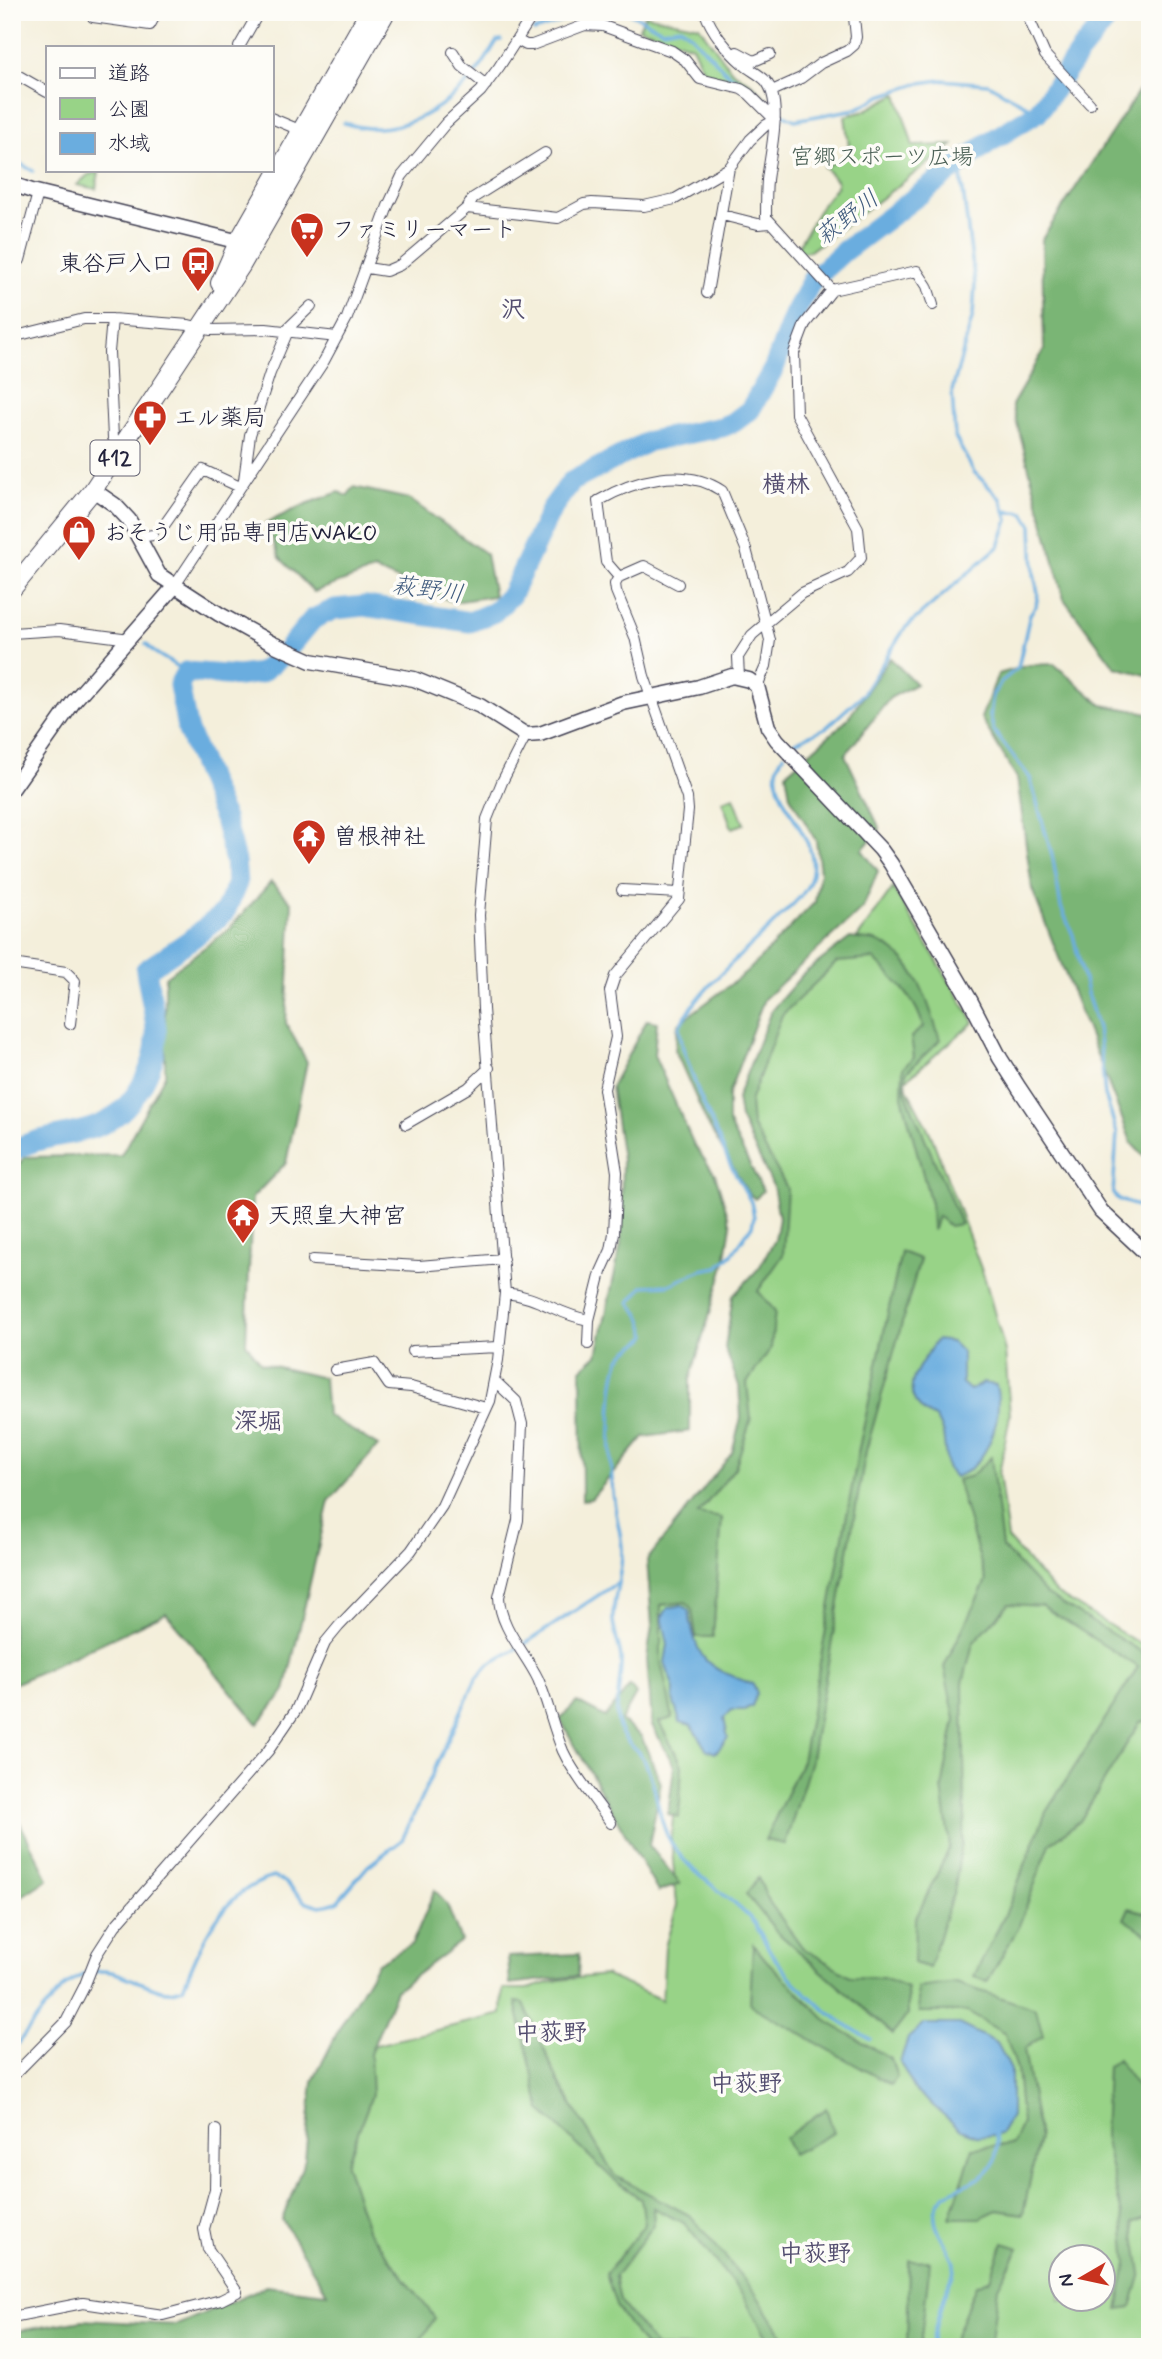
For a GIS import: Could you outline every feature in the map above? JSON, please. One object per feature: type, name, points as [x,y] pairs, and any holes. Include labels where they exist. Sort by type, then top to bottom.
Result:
[{"type":"highway","name":"412","points":[[12,589],[93,489],[202,324],[302,131],[369,12]]},
{"type":"highway","name":"412","points":[[245,244],[332,110],[386,12]]},
{"type":"street","points":[[93,12],[93,17],[150,25],[157,12]]},
{"type":"street","points":[[240,46],[259,12]]},
{"type":"street","points":[[12,789],[74,701],[174,587],[324,361],[367,268],[388,206],[402,176],[446,122],[486,85],[530,19],[539,12]]},
{"type":"street","points":[[705,12],[708,21],[742,63],[765,80],[772,92],[775,115],[766,218],[829,286]]},
{"type":"street","points":[[772,92],[847,51],[856,37],[856,12]]},
{"type":"street","points":[[1026,12],[1045,55],[1090,104]]},
{"type":"street","points":[[517,40],[532,45],[585,25],[603,26],[672,51],[685,60],[700,79],[741,89],[775,115]]},
{"type":"street","points":[[732,51],[754,61],[770,54]]},
{"type":"street","points":[[453,52],[462,66],[486,85]]},
{"type":"street","points":[[12,72],[46,91]]},
{"type":"street","points":[[467,208],[558,218],[592,202],[644,206],[674,199],[729,168],[750,139],[775,115]]},
{"type":"street","points":[[273,119],[302,131]]},
{"type":"street","points":[[367,268],[386,271],[419,255],[467,208],[473,198],[545,153]]},
{"type":"street","points":[[707,293],[729,168]]},
{"type":"street","points":[[494,172],[499,183]]},
{"type":"street","points":[[12,184],[38,193],[245,244]]},
{"type":"street","points":[[12,258],[20,260],[38,193]]},
{"type":"street","points":[[722,215],[758,224],[771,223]]},
{"type":"street","points":[[739,677],[738,657],[747,640],[803,593],[848,572],[861,558],[858,528],[796,414],[794,353],[805,324],[829,286],[917,271],[927,286],[933,304]]},
{"type":"street","points":[[242,484],[250,435],[286,331],[311,306]]},
{"type":"street","points":[[12,337],[84,319],[112,319],[202,324],[337,337]]},
{"type":"street","points":[[112,319],[109,352],[113,438],[122,448]]},
{"type":"street","points":[[165,524],[203,470],[242,484]]},
{"type":"street","points":[[619,577],[606,562],[598,501],[624,487],[677,476],[717,488],[726,497],[746,548],[769,640],[765,666],[757,686],[768,727],[891,863],[1019,1088],[1101,1211],[1150,1257]]},
{"type":"street","points":[[93,489],[146,536],[152,565],[159,575],[174,587],[273,644],[311,662],[414,679],[480,706],[526,735],[540,734],[623,703],[699,687],[725,677],[739,677],[757,686]]},
{"type":"street","points":[[588,1344],[589,1320],[614,1233],[617,1172],[604,1088],[616,1037],[610,991],[615,976],[679,899],[688,810],[687,798],[644,676],[635,637],[615,584],[619,577],[644,566],[678,584]]},
{"type":"street","points":[[12,633],[59,629],[130,639]]},
{"type":"street","points":[[12,2077],[66,2022],[97,1954],[115,1926],[268,1751],[296,1710],[316,1660],[333,1634],[411,1551],[442,1506],[486,1408],[495,1381],[505,1293],[483,1009],[479,915],[487,819],[526,735]]},
{"type":"street","points":[[622,890],[679,893]]},
{"type":"street","points":[[12,964],[66,972],[75,981],[70,1024]]},
{"type":"street","points":[[406,1124],[468,1088],[489,1068]]},
{"type":"street","points":[[313,1260],[419,1266],[503,1259]]},
{"type":"street","points":[[505,1293],[526,1295],[578,1318],[589,1320]]},
{"type":"street","points":[[412,1351],[499,1348]]},
{"type":"street","points":[[335,1370],[373,1363],[389,1385],[411,1387],[486,1408]]},
{"type":"street","points":[[495,1381],[516,1401],[522,1424],[518,1520],[499,1597],[499,1610],[537,1678],[563,1750],[575,1773],[611,1823]]},
{"type":"street","points":[[12,2317],[83,2303],[163,2315],[220,2300],[237,2292],[208,2249],[204,2229],[215,2189],[216,2130]]},
{"type":"green space","points":[[645,15],[699,26],[732,71],[751,83],[765,97],[762,99],[750,85],[741,81],[714,77],[704,72],[692,46],[639,28]]},
{"type":"green space","points":[[1150,74],[1150,676],[1115,667],[1064,599],[1012,405],[1044,350],[1042,239]]},
{"type":"green space","name":"宮郷スポーツ広場","points":[[897,94],[913,146],[953,145],[810,251],[802,252],[797,248],[821,206],[837,186],[837,181],[824,167],[850,154],[845,116],[862,112]]},
{"type":"green space","points":[[99,172],[96,189],[77,185],[88,175]]},
{"type":"green space","points":[[354,487],[409,499],[486,554],[494,596],[454,602],[374,570],[314,592],[280,558],[266,523],[339,492],[347,496]]},
{"type":"green space","points":[[890,658],[916,684],[890,698],[845,755],[880,829],[862,850],[878,871],[863,908],[764,999],[728,1095],[728,1122],[763,1191],[755,1199],[748,1193],[707,1123],[675,1050],[678,1024],[747,972],[815,902],[820,872],[816,841],[790,796],[786,773],[846,721]]},
{"type":"green space","points":[[1054,664],[1102,705],[1150,713],[1150,1163],[1132,1144],[1032,889],[1017,778],[981,718],[998,674],[1029,665]]},
{"type":"green space","points":[[734,797],[744,824],[732,828],[722,801]]},
{"type":"green space","points":[[271,882],[292,903],[286,1023],[307,1062],[286,1163],[252,1198],[246,1343],[261,1363],[324,1378],[327,1415],[378,1446],[329,1501],[285,1691],[258,1724],[166,1613],[12,1685],[12,1171],[25,1157],[121,1155],[165,1075],[165,977],[229,929]]},
{"type":"green space","points":[[893,888],[974,1022],[906,1080],[907,1089],[931,1135],[985,1279],[1005,1351],[1010,1415],[999,1474],[1008,1539],[1056,1593],[1150,1650],[1150,2347],[172,2347],[372,2309],[314,2211],[339,2054],[502,2014],[503,1989],[527,1989],[559,1980],[605,1975],[662,2000],[665,1947],[677,1905],[671,1838],[679,1758],[657,1721],[654,1568],[717,1483],[748,1419],[732,1349],[779,1240],[781,1216],[778,1187],[747,1128],[743,1101],[773,1016],[853,944]]},
{"type":"green space","points":[[850,938],[879,942],[895,952],[914,973],[926,999],[940,1040],[906,1073],[905,1091],[961,1224],[949,1226],[938,1216],[932,1230],[931,1204],[902,1096],[903,1068],[914,1057],[911,1037],[923,1027],[916,1008],[904,990],[874,959],[837,962],[782,1015],[750,1102],[752,1125],[787,1188],[783,1255],[758,1291],[775,1311],[771,1348],[747,1383],[751,1419],[735,1468],[698,1514],[722,1518],[713,1637],[696,1637],[692,1610],[686,1602],[661,1605],[661,1662],[673,1718],[659,1722],[682,1765],[679,1817],[668,1814],[674,1766],[652,1725],[647,1659],[652,1626],[647,1560],[732,1453],[741,1418],[739,1386],[725,1348],[733,1296],[759,1268],[775,1240],[779,1218],[773,1186],[740,1118],[737,1098],[771,1011],[802,975]]},
{"type":"green space","points":[[647,1020],[657,1022],[654,1055],[694,1145],[715,1174],[731,1225],[725,1262],[690,1380],[690,1431],[644,1437],[591,1499],[582,1500],[581,1369],[597,1355],[621,1244],[622,1159],[611,1087]]},
{"type":"green space","points":[[901,1252],[920,1259],[866,1451],[810,1764],[785,1844],[765,1840],[802,1761],[859,1448]]},
{"type":"green space","points":[[991,1457],[1002,1547],[1046,1594],[1150,1657],[1150,1720],[1140,1722],[1080,1821],[1050,1844],[1018,1928],[987,1982],[974,1976],[1005,1915],[1046,1812],[1138,1667],[1042,1606],[1009,1604],[973,1643],[963,1683],[965,1821],[955,1887],[929,1968],[914,1963],[915,1920],[950,1847],[942,1788],[955,1719],[944,1667],[986,1581],[957,1480],[971,1476]]},
{"type":"green space","points":[[630,1686],[636,1694],[621,1721],[641,1736],[661,1783],[649,1845],[680,1884],[658,1892],[560,1719],[577,1702],[605,1717]]},
{"type":"green space","points":[[12,1807],[48,1879],[13,1902],[18,1930],[12,1933]]},
{"type":"green space","points":[[758,1878],[770,1903],[803,1948],[852,1977],[883,1978],[907,1988],[908,2014],[893,2034],[777,1932],[746,1894]]},
{"type":"green space","points":[[435,1890],[447,1905],[461,1941],[396,1990],[370,2054],[372,2095],[346,2164],[367,2229],[435,2318],[416,2347],[12,2347],[12,2332],[82,2320],[177,2325],[266,2286],[327,2293],[282,2220],[305,2159],[313,2081],[341,2025],[378,1963],[412,1944]]},
{"type":"green space","points":[[1129,1908],[1150,1914],[1150,1936],[1124,1919]]},
{"type":"green space","points":[[753,1944],[828,2022],[891,2059],[897,2077],[891,2085],[750,2005]]},
{"type":"green space","points":[[579,1954],[578,1976],[510,1984],[508,1957]]},
{"type":"green space","points":[[956,1983],[1036,2009],[1043,2036],[1024,2049],[1039,2138],[1023,2214],[997,2210],[980,2218],[950,2218],[973,2148],[1013,2144],[1022,2123],[1017,2069],[1005,2034],[967,2012],[919,2012],[917,1988]]},
{"type":"green space","points":[[516,2002],[524,2003],[558,2081],[615,2176],[691,2216],[756,2294],[790,2347],[773,2347],[741,2293],[684,2223],[653,2208],[654,2225],[615,2276],[620,2301],[656,2347],[645,2347],[616,2306],[606,2274],[645,2224],[641,2199],[613,2179],[541,2110]]},
{"type":"green space","points":[[1117,2059],[1150,2104],[1150,2216],[1133,2223],[1141,2273],[1131,2307],[1118,2309],[1127,2264],[1123,2220],[1104,2137],[1107,2067]]},
{"type":"green space","points":[[826,2108],[834,2133],[792,2154],[785,2138]]},
{"type":"green space","points":[[1003,2243],[1019,2248],[998,2287],[990,2347],[951,2347],[976,2285],[990,2279]]},
{"type":"green space","points":[[909,2260],[930,2261],[920,2347],[907,2347]]},
{"type":"water","points":[[936,1340],[952,1342],[962,1352],[962,1383],[970,1390],[983,1383],[996,1385],[998,1398],[995,1425],[985,1451],[967,1471],[955,1477],[947,1468],[943,1433],[936,1418],[926,1413],[913,1397],[916,1372]]},
{"type":"water","points":[[682,1605],[689,1611],[696,1642],[706,1660],[724,1673],[753,1684],[757,1694],[752,1706],[744,1710],[732,1710],[724,1718],[728,1738],[715,1753],[706,1749],[691,1725],[680,1722],[673,1700],[674,1690],[665,1662],[668,1644],[662,1617],[668,1608]]},
{"type":"water","points":[[924,2024],[959,2024],[997,2043],[1011,2070],[1011,2116],[1001,2134],[979,2137],[961,2130],[915,2090],[900,2062],[908,2038]]},
{"type":"waterway","points":[[534,31],[589,12]]},
{"type":"waterway","points":[[628,12],[662,30],[680,27],[688,32],[725,71],[772,107]]},
{"type":"waterway","name":"萩野川","points":[[12,1151],[32,1142],[95,1127],[121,1112],[148,1073],[156,1043],[146,970],[225,912],[237,883],[235,861],[224,819],[187,728],[179,685],[186,672],[239,676],[260,673],[282,656],[313,619],[335,609],[365,606],[470,622],[494,612],[511,595],[552,508],[571,482],[649,441],[722,427],[750,410],[774,368],[794,315],[812,280],[844,251],[988,143],[1038,112],[1079,53],[1113,12]]},
{"type":"waterway","points":[[344,123],[381,128],[399,125],[432,111],[462,88],[497,41],[501,40]]},
{"type":"waterway","points":[[778,112],[795,120],[856,109],[881,96],[920,83],[941,80],[988,84],[1038,112]]},
{"type":"waterway","points":[[12,159],[33,171]]},
{"type":"waterway","points":[[789,749],[795,742],[827,727],[863,694],[905,628],[999,546],[1008,520],[1001,499],[974,472],[955,437],[952,391],[973,315],[975,284],[961,175],[956,168]]},
{"type":"waterway","points":[[1005,511],[1024,513],[1032,526],[1034,574],[1038,593],[1036,606],[1030,614],[1018,668],[1002,681],[993,694],[990,716],[994,731],[1030,778],[1053,859],[1061,907],[1073,935],[1098,1028],[1105,1095],[1117,1133],[1113,1194],[1119,1200],[1150,1210]]},
{"type":"waterway","points":[[146,644],[186,672]]},
{"type":"waterway","points":[[784,755],[777,768],[777,782],[782,797],[807,842],[812,857],[810,880],[796,902],[700,996],[679,1027],[683,1048],[699,1094],[730,1164],[751,1202],[754,1217],[752,1226],[733,1253],[718,1267],[701,1270],[669,1285],[643,1286],[630,1302],[641,1317],[647,1335],[620,1359],[613,1388],[612,1470],[622,1548],[613,1616],[621,1658],[617,1716],[621,1733],[646,1764],[661,1817],[674,1848],[693,1869],[749,1917],[786,1973],[808,1995],[844,2024],[870,2039]]},
{"type":"waterway","points":[[12,2045],[17,2044],[69,1983],[96,1971],[119,1974],[162,1990],[183,1988],[206,1936],[216,1921],[227,1906],[255,1884],[273,1877],[285,1882],[304,1901],[320,1906],[337,1902],[368,1866],[402,1840],[476,1679],[489,1664],[523,1645],[617,1583]]},
{"type":"waterway","points":[[931,2347],[954,2268],[952,2257],[937,2228],[935,2212],[938,2204],[951,2191],[985,2175],[991,2168],[997,2149],[995,2133]]},
{"type":"place","name":"ファミリーマート","points":[[307,259]]},
{"type":"place","name":"東谷戸入口","points":[[198,293]]},
{"type":"place","name":"エル薬局","points":[[150,447]]},
{"type":"place","name":"おそうじ用品専門店WAKO","points":[[79,562]]},
{"type":"place","name":"曽根神社","points":[[309,866]]},
{"type":"place","name":"天照皇大神宮","points":[[243,1245]]},
{"type":"district","name":"沢","points":[[513,309]]},
{"type":"district","name":"横林","points":[[786,484]]},
{"type":"district","name":"深堀","points":[[258,1421]]},
{"type":"district","name":"中荻野","points":[[551,2032]]},
{"type":"district","name":"中荻野","points":[[746,2083]]},
{"type":"district","name":"中荻野","points":[[815,2253]]}]
